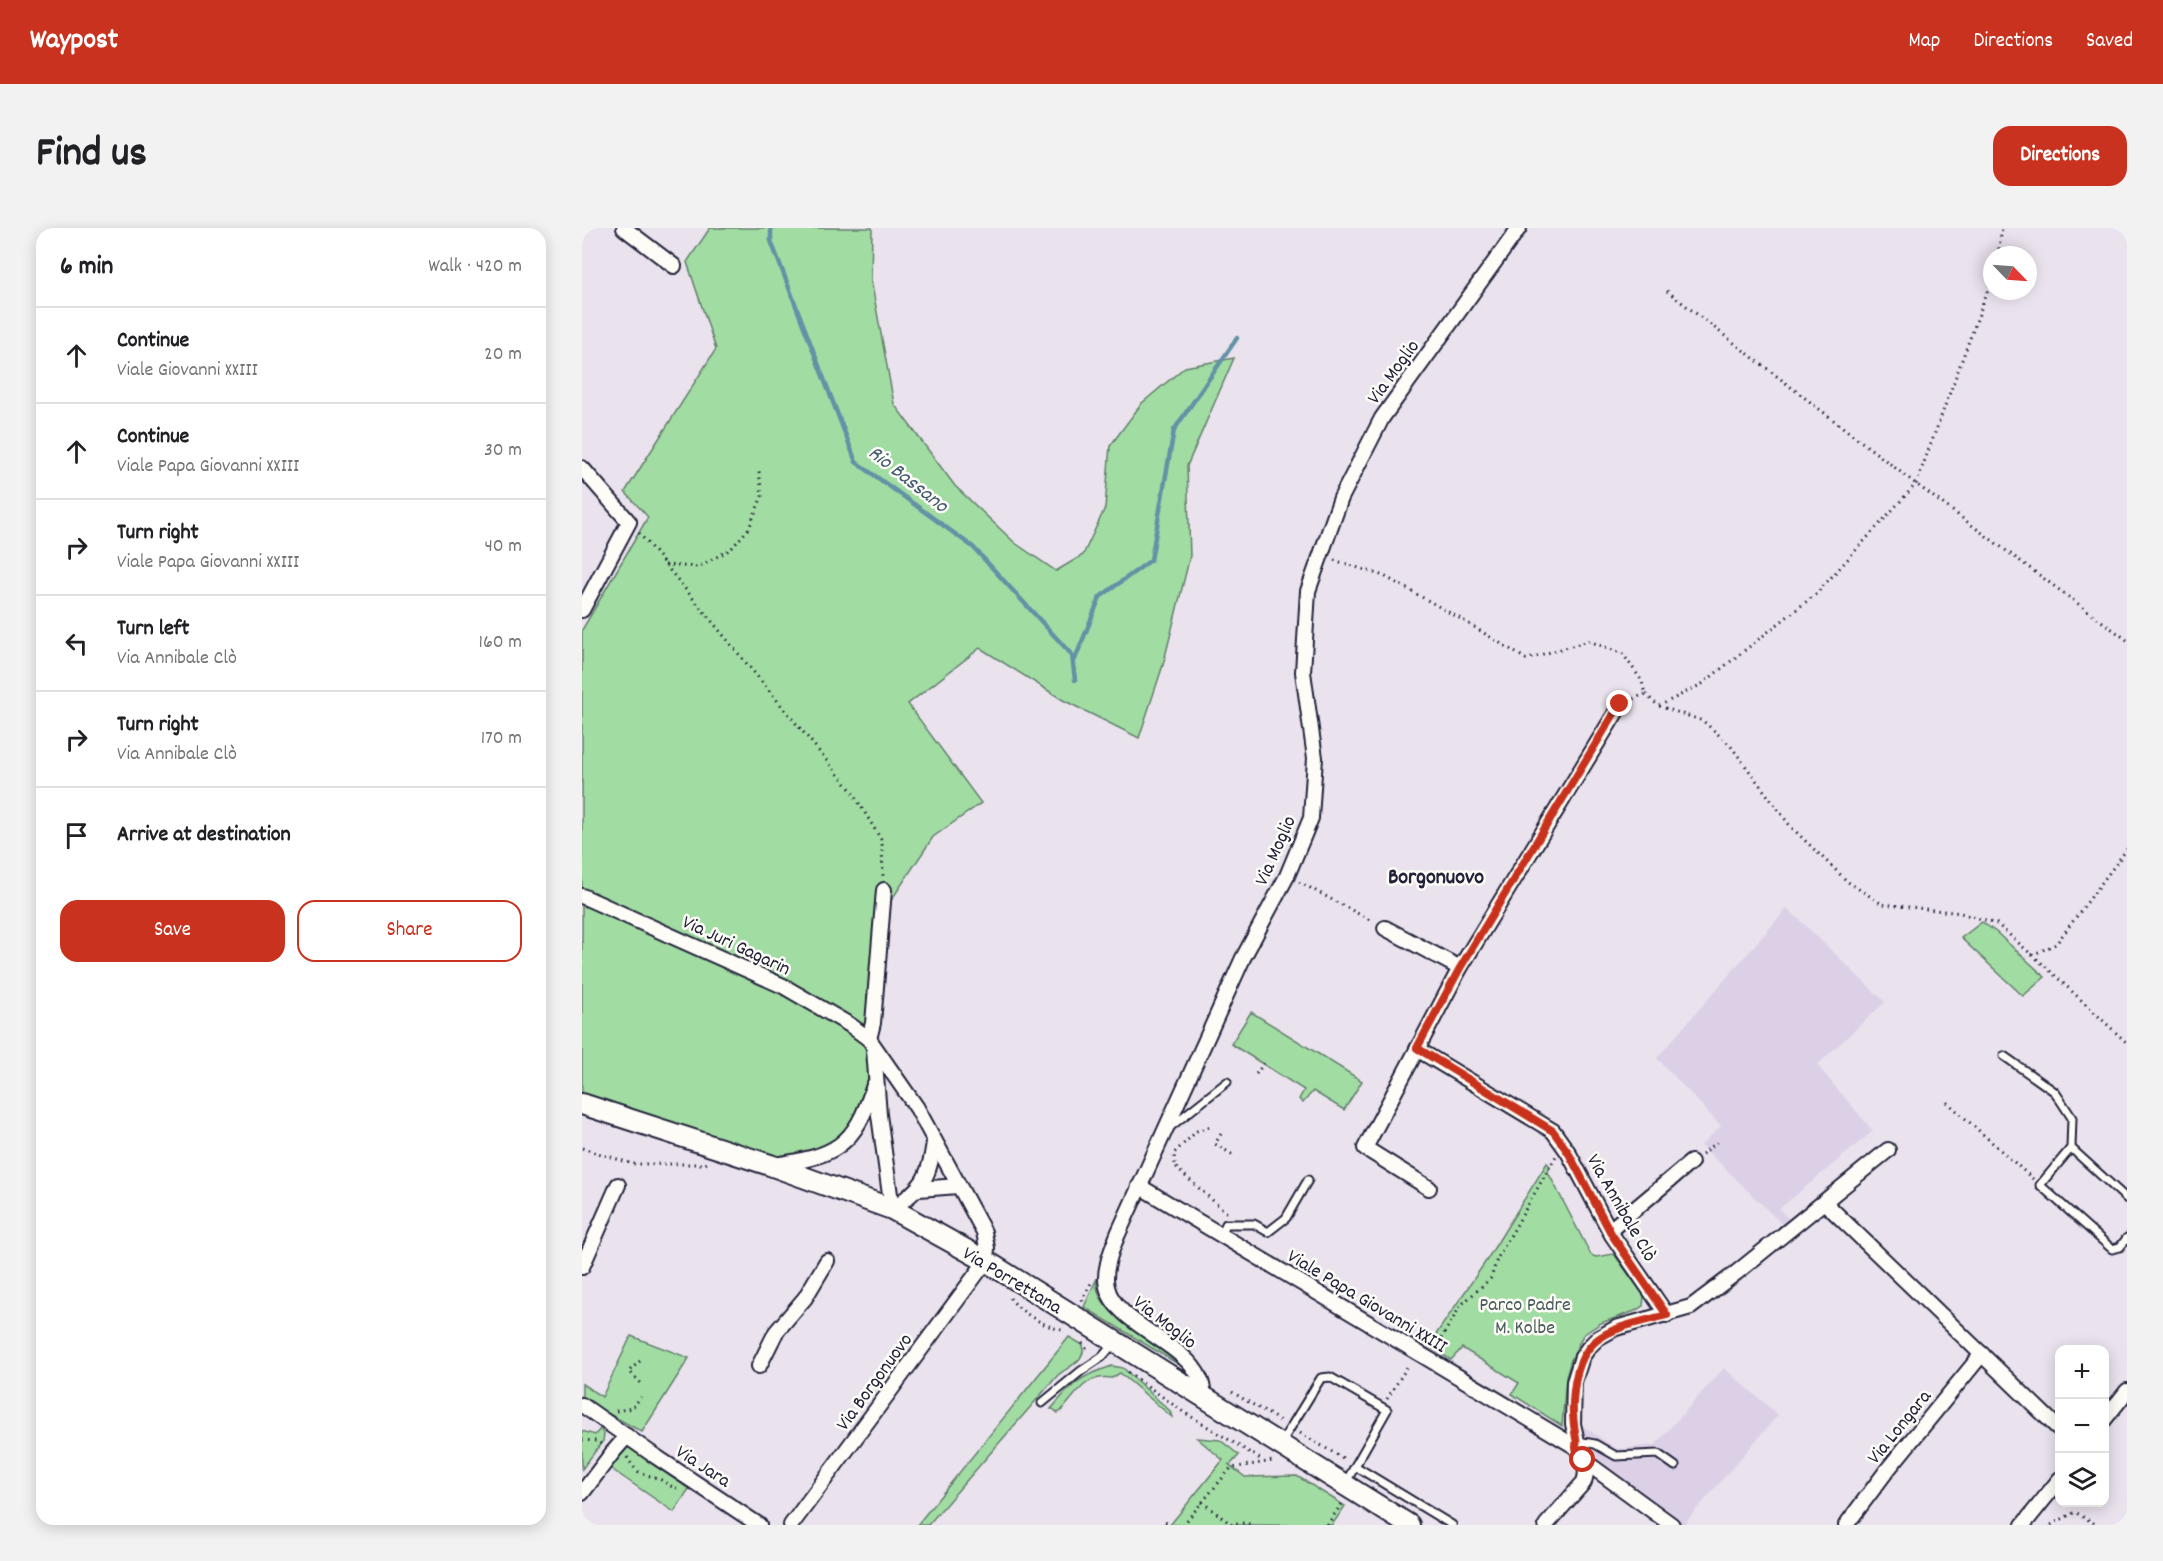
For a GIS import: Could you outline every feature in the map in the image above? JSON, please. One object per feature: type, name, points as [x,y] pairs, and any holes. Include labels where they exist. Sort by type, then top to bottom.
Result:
[{"type":"main road","name":"Via Porrettana","points":[[582,1104],[892,1209],[986,1261],[1070,1323],[1115,1341],[1204,1397],[1280,1452],[1345,1492],[1409,1525]]},
{"type":"street","points":[[624,228],[674,266]]},
{"type":"street","name":"Via Moglio","points":[[1204,1397],[1200,1378],[1190,1362],[1115,1305],[1106,1287],[1108,1259],[1243,958],[1287,876],[1311,818],[1315,758],[1303,672],[1308,591],[1341,498],[1382,418],[1519,228]]},
{"type":"street","points":[[582,468],[629,522],[582,610]]},
{"type":"street","points":[[1429,1188],[1365,1148],[1460,968],[1620,704]]},
{"type":"street","points":[[884,890],[872,1044],[892,1209],[919,1189],[929,1168],[934,1142]]},
{"type":"street","name":"Via Juri Gagarin","points":[[582,896],[783,986],[850,1025],[872,1044],[917,1108],[984,1232],[987,1248],[986,1261]]},
{"type":"street","points":[[1384,928],[1460,968]]},
{"type":"street","name":"Via Annibale Clò","points":[[1417,1048],[1553,1131],[1610,1230],[1667,1315]]},
{"type":"street","points":[[770,1166],[816,1158],[828,1154],[846,1141],[868,1104],[876,1078]]},
{"type":"street","points":[[1546,1525],[1584,1482],[1586,1475],[1573,1424],[1574,1382],[1582,1357],[1588,1347],[1598,1338],[1616,1329],[1691,1307],[1888,1150]]},
{"type":"street","points":[[1610,1230],[1691,1162]]},
{"type":"street","points":[[582,1267],[585,1250],[618,1185]]},
{"type":"street","points":[[919,1189],[958,1185]]},
{"type":"street","name":"Viale Papa Giovanni XXIII","points":[[1139,1186],[1579,1449]]},
{"type":"street","points":[[1824,1202],[2055,1425]]},
{"type":"street","points":[[759,1366],[776,1332],[805,1298],[827,1261]]},
{"type":"street","name":"Via Borgonuovo","points":[[791,1525],[986,1261]]},
{"type":"street","name":"Via Longara","points":[[1846,1525],[1888,1469],[1982,1354]]},
{"type":"street","points":[[2109,1414],[2127,1391]]},
{"type":"street","name":"Via Jara","points":[[582,1405],[759,1525]]},
{"type":"street","points":[[582,1493],[627,1436]]},
{"type":"street","points":[[1579,1449],[1672,1525]]},
{"type":"street","points":[[2023,1525],[2055,1485]]},
{"type":"lane","points":[[2004,1056],[2055,1092],[2072,1118],[2071,1148],[2040,1185],[2112,1249],[2120,1247],[2127,1238]]},
{"type":"lane","points":[[1164,1132],[1227,1082]]},
{"type":"lane","points":[[2071,1148],[2127,1198]]},
{"type":"lane","points":[[1221,1235],[1226,1224],[1254,1224],[1268,1232],[1286,1218],[1308,1180]]},
{"type":"lane","points":[[1042,1403],[1102,1357],[1115,1341]]},
{"type":"lane","points":[[1280,1452],[1321,1378],[1330,1377],[1387,1410],[1355,1466],[1345,1492]]},
{"type":"lane","points":[[1579,1449],[1595,1444],[1616,1456],[1658,1454],[1675,1466]]},
{"type":"lane","points":[[1355,1466],[1452,1525]]},
{"type":"path","points":[[1999,246],[2002,228]]},
{"type":"path","points":[[1667,291],[1916,484],[2127,640]]},
{"type":"path","points":[[1659,706],[1702,684],[1816,594],[1916,484],[1984,300]]},
{"type":"path","points":[[665,565],[698,567],[731,549],[749,528],[762,496],[759,471]]},
{"type":"path","points":[[629,522],[851,790],[882,841],[884,890]]},
{"type":"path","points":[[1320,556],[1384,576],[1461,618],[1526,659],[1589,640],[1623,654],[1642,681],[1645,694],[1659,706],[1703,721],[1730,745],[1791,827],[1848,882],[1882,903],[1961,913],[1996,924],[2127,1044]]},
{"type":"path","points":[[2032,955],[2056,944],[2127,849]]},
{"type":"path","points":[[1287,876],[1384,928]]},
{"type":"path","points":[[1256,1074],[1263,1063]]},
{"type":"path","points":[[1947,1102],[2040,1185]]},
{"type":"path","points":[[1209,1126],[1197,1131],[1174,1153],[1175,1167],[1210,1200],[1230,1215]]},
{"type":"path","points":[[1221,1134],[1215,1144],[1235,1156]]},
{"type":"path","points":[[1691,1162],[1719,1141]]},
{"type":"path","points":[[1382,1407],[1461,1305],[1491,1278],[1497,1259],[1562,1144]]},
{"type":"path","points":[[582,1148],[633,1164],[705,1164],[712,1161]]},
{"type":"path","points":[[1007,1293],[1016,1305],[1052,1328],[1070,1323],[1096,1272],[1108,1270]]},
{"type":"path","points":[[1079,1338],[1087,1349]]},
{"type":"path","points":[[640,1361],[629,1371],[641,1383]]},
{"type":"path","points":[[1122,1368],[1182,1412],[1264,1461]]},
{"type":"path","points":[[608,1413],[632,1408],[641,1396]]},
{"type":"path","points":[[582,1440],[603,1445]]},
{"type":"path","points":[[1184,1525],[1231,1468],[1264,1461],[1280,1452]]},
{"type":"path","points":[[626,1455],[634,1470],[641,1475],[655,1477],[670,1487],[680,1488],[697,1484]]},
{"type":"path","points":[[1327,1525],[1345,1492]]},
{"type":"path","points":[[1202,1502],[1232,1525],[1244,1523],[1254,1525]]},
{"type":"path","points":[[2051,1525],[2075,1512],[2097,1525]]},
{"type":"path","points":[[1165,1522],[1169,1525]]},
{"type":"shaded area","points":[[1787,908],[1885,1002],[1817,1065],[1873,1131],[1779,1209],[1795,1226],[1789,1231],[1701,1145],[1721,1126],[1657,1058]]},
{"type":"shaded area","points":[[1724,1368],[1778,1415],[1683,1525],[1587,1457],[1583,1426],[1617,1449],[1655,1445]]},
{"type":"green space","points":[[710,228],[872,228],[871,280],[894,404],[955,486],[1015,543],[1056,571],[1083,555],[1105,508],[1110,446],[1142,403],[1185,367],[1234,358],[1187,466],[1190,556],[1163,665],[1139,738],[1063,700],[980,648],[908,704],[981,803],[933,837],[888,905],[872,1068],[854,1124],[832,1147],[784,1168],[582,1104],[582,630],[648,517],[625,492],[716,349],[687,262]]},
{"type":"green space","points":[[1982,922],[2045,977],[2023,996],[1961,938]]},
{"type":"green space","points":[[1251,1012],[1362,1081],[1344,1110],[1313,1091],[1303,1103],[1299,1099],[1304,1090],[1231,1044]]},
{"type":"green space","name":"Parco Padre M. Kolbe","points":[[1547,1163],[1550,1166],[1548,1172],[1591,1255],[1596,1257],[1614,1254],[1644,1296],[1643,1306],[1601,1323],[1583,1335],[1566,1377],[1562,1426],[1512,1394],[1519,1383],[1462,1348],[1451,1360],[1428,1346],[1486,1261]]},
{"type":"green space","points":[[1097,1278],[1099,1294],[1113,1313],[1135,1332],[1180,1362],[1178,1364],[1084,1307]]},
{"type":"green space","points":[[631,1336],[689,1358],[642,1432],[582,1396],[582,1384],[602,1397]]},
{"type":"green space","points":[[1069,1337],[1083,1345],[1079,1359],[1058,1375],[928,1525],[917,1525]]},
{"type":"green space","points":[[1112,1366],[1123,1368],[1170,1411],[1172,1417],[1120,1373],[1112,1378],[1095,1379],[1088,1382],[1061,1411],[1058,1413],[1051,1409],[1077,1382]]},
{"type":"green space","points":[[600,1429],[604,1434],[603,1441],[582,1469],[582,1431],[595,1435]]},
{"type":"green space","points":[[1197,1438],[1220,1440],[1239,1455],[1230,1465],[1228,1464],[1245,1477],[1297,1476],[1345,1506],[1332,1525],[1170,1525],[1223,1460]]},
{"type":"green space","points":[[626,1446],[689,1489],[674,1512],[607,1466]]},
{"type":"waterway","name":"Rio Bassano","points":[[771,228],[771,241],[856,462],[973,547],[1072,655],[1075,680]]},
{"type":"waterway","points":[[1073,664],[1100,597],[1151,560],[1174,430],[1237,338]]},
{"type":"district","name":"Borgonuovo","points":[[1436,875]]},
{"type":"route","points":[[1583,1460],[1576,1447],[1573,1424],[1574,1382],[1582,1357],[1588,1347],[1598,1338],[1616,1329],[1667,1315],[1612,1235],[1568,1152],[1553,1131],[1417,1048],[1460,968],[1620,704]]}]
